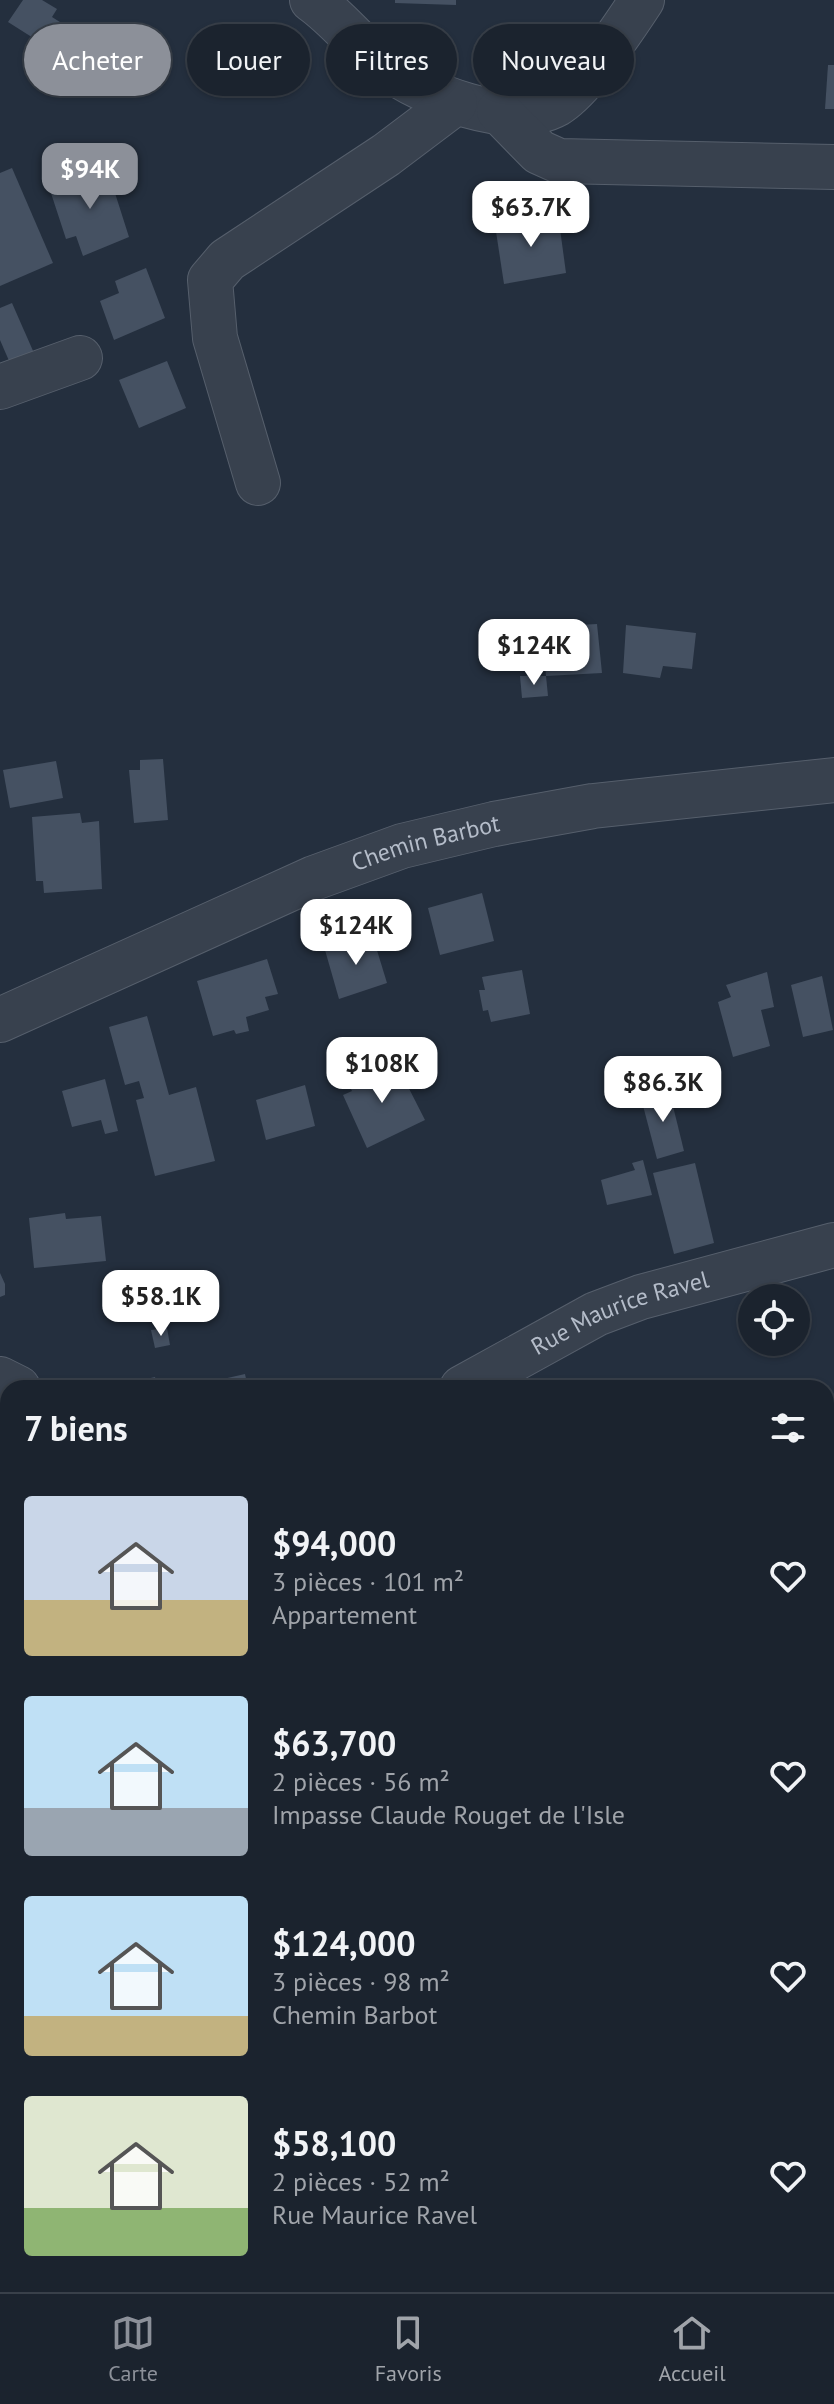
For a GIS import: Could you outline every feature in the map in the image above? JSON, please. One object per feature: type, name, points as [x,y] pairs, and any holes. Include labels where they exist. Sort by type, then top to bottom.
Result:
[{"type":"street","points":[[312,0],[325,9],[361,48],[388,68],[455,103],[521,113],[539,111],[558,103],[573,91],[624,28],[642,0]]},
{"type":"street","points":[[258,483],[215,338],[210,280],[227,260],[386,155],[455,103]]},
{"type":"street","points":[[499,111],[539,152],[559,161],[834,167]]},
{"type":"street","points":[[0,387],[80,358]]},
{"type":"street","name":"Chemin Barbot","points":[[0,1020],[314,878],[402,846],[494,824],[593,806],[834,780]]},
{"type":"street","name":"Rue Maurice Ravel","points":[[476,1380],[596,1314],[641,1297],[834,1245]]},
{"type":"building","points":[[23,0],[42,0],[57,9],[52,17],[63,24],[24,24],[24,32],[8,22]]},
{"type":"building","points":[[395,0],[456,0],[456,5],[395,3]]},
{"type":"building","points":[[828,65],[834,65],[834,109],[825,109]]},
{"type":"building","points":[[12,168],[53,263],[0,286],[0,173]]},
{"type":"building","points":[[107,168],[129,237],[83,256],[76,236],[66,239],[49,187]]},
{"type":"building","points":[[558,214],[566,273],[504,284],[495,225]]},
{"type":"building","points":[[146,268],[165,318],[114,340],[100,301],[119,293],[115,281]]},
{"type":"building","points":[[12,303],[37,360],[13,370],[0,340],[0,308]]},
{"type":"building","points":[[167,361],[186,408],[139,428],[119,380]]},
{"type":"building","points":[[597,624],[602,673],[546,676],[542,627]]},
{"type":"building","points":[[626,625],[696,633],[692,669],[663,666],[660,678],[623,673]]},
{"type":"building","points":[[520,676],[546,676],[548,696],[522,698]]},
{"type":"building","points":[[163,759],[168,820],[134,823],[129,770],[140,770],[140,760]]},
{"type":"building","points":[[56,761],[63,798],[10,808],[3,770]]},
{"type":"building","points":[[80,813],[82,823],[99,821],[102,889],[44,893],[43,881],[36,881],[32,817]]},
{"type":"building","points":[[482,893],[494,941],[440,955],[428,908]]},
{"type":"building","points":[[372,934],[387,983],[339,999],[325,950]]},
{"type":"building","points":[[267,959],[278,994],[265,997],[269,1010],[246,1017],[249,1031],[236,1034],[234,1030],[213,1036],[197,981]]},
{"type":"building","points":[[522,970],[530,1014],[491,1022],[488,1010],[483,1011],[479,990],[485,990],[482,977]]},
{"type":"building","points":[[767,972],[774,1007],[761,1010],[770,1046],[733,1057],[718,1002],[731,997],[726,985]]},
{"type":"building","points":[[822,976],[833,1030],[803,1037],[791,985]]},
{"type":"building","points":[[147,1016],[169,1095],[196,1087],[215,1161],[155,1176],[136,1100],[144,1098],[139,1081],[125,1085],[109,1027]]},
{"type":"building","points":[[397,1065],[425,1120],[367,1148],[343,1095],[352,1091],[348,1083],[374,1069],[378,1075]]},
{"type":"building","points":[[105,1079],[118,1131],[105,1134],[101,1120],[72,1127],[62,1091]]},
{"type":"building","points":[[305,1085],[315,1126],[266,1140],[256,1100]]},
{"type":"building","points":[[669,1090],[684,1151],[657,1159],[641,1098]]},
{"type":"building","points":[[643,1160],[652,1195],[607,1205],[601,1180],[635,1170],[632,1163]]},
{"type":"building","points":[[695,1163],[714,1243],[674,1254],[653,1173]]},
{"type":"building","points":[[65,1213],[66,1219],[101,1216],[106,1261],[34,1268],[29,1218]]},
{"type":"building","points":[[0,1273],[5,1284],[5,1295],[0,1297]]},
{"type":"building","points":[[167,1328],[170,1345],[155,1348],[151,1330]]},
{"type":"building","points":[[245,1374],[246,1380],[219,1380]]}]
